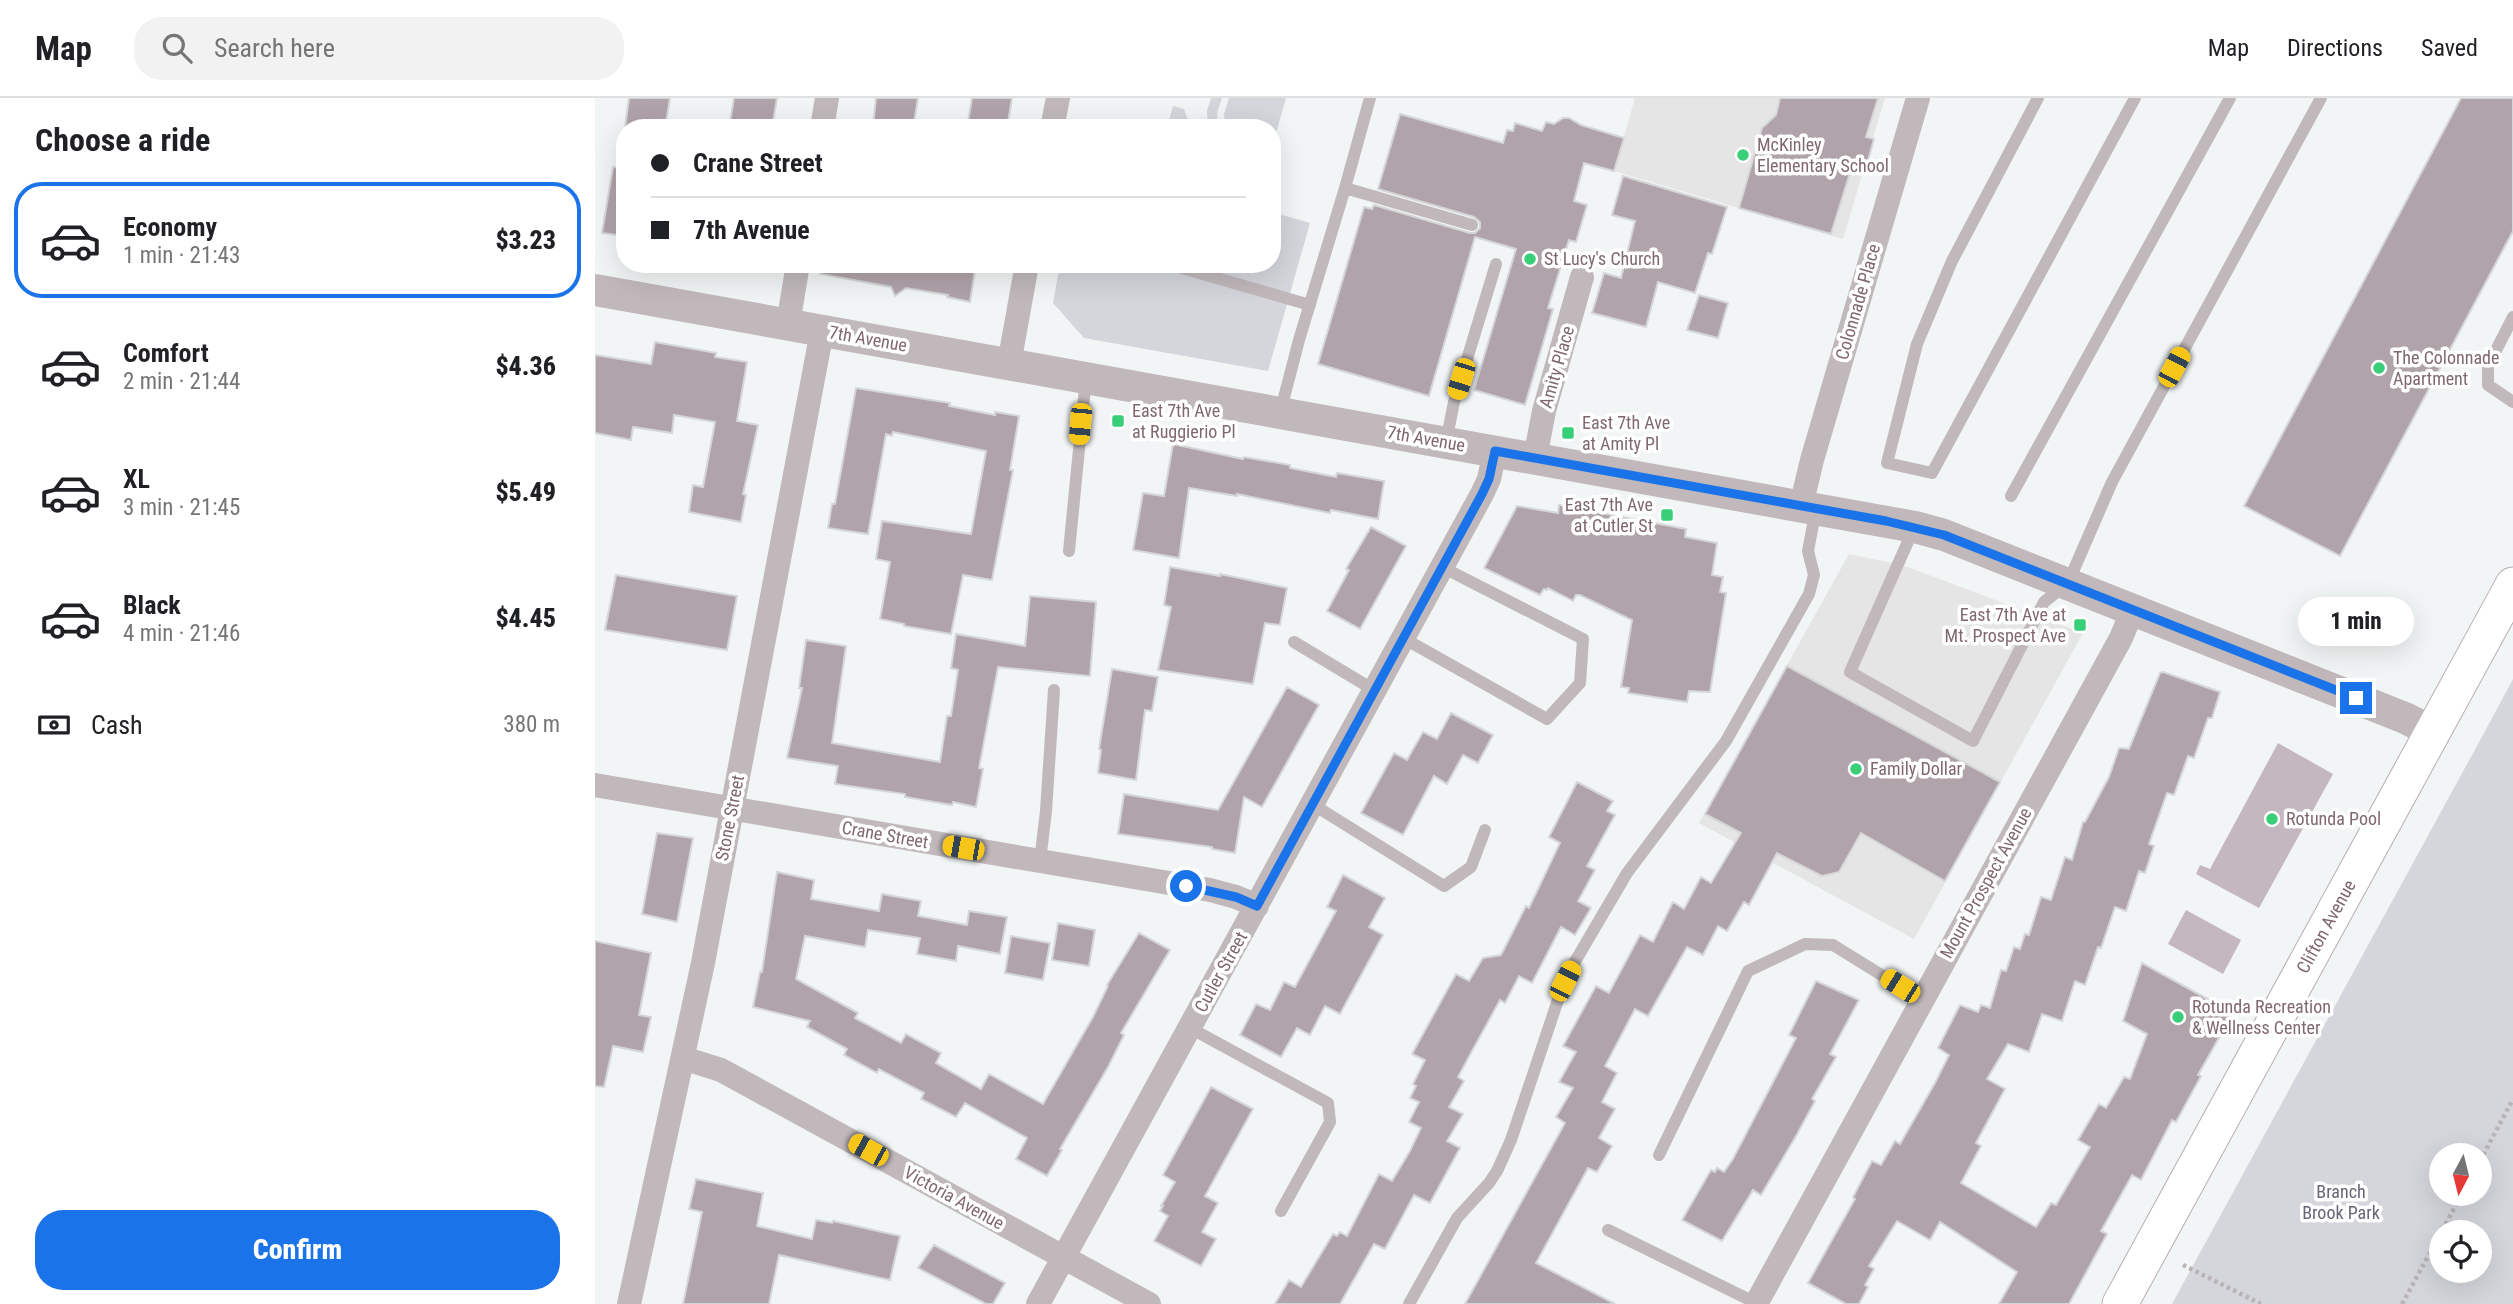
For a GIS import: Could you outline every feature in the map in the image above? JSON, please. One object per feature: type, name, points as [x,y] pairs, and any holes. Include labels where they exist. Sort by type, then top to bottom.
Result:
[{"type":"main road","name":"Clifton Avenue","points":[[2120,1304],[2513,585]]},
{"type":"street","points":[[824,119],[827,98]]},
{"type":"street","points":[[1054,119],[1058,98]]},
{"type":"street","name":"Colonnade Place","points":[[1808,507],[1820,433],[1918,98]]},
{"type":"street","points":[[788,324],[796,273]]},
{"type":"street","points":[[1009,364],[1025,273]]},
{"type":"street","name":"Amity Place","points":[[1535,458],[1544,411],[1581,277]]},
{"type":"street","name":"7th Avenue","points":[[595,290],[1915,527],[1944,535],[2069,583],[2405,718],[2433,732]]},
{"type":"street","name":"Stone Street","points":[[629,1304],[683,1058],[822,331]]},
{"type":"street","name":"Cutler Street","points":[[1038,1304],[1489,479],[1495,451]]},
{"type":"street","name":"Mount Prospect Avenue","points":[[1757,1304],[2114,650],[2133,609]]},
{"type":"street","name":"Crane Street","points":[[595,785],[1210,890],[1257,906]]},
{"type":"street","name":"Victoria Avenue","points":[[683,1058],[721,1070],[1149,1304]]},
{"type":"lane","points":[[1280,413],[1370,98]]},
{"type":"lane","points":[[2038,98],[1952,261],[1917,344],[1887,463],[1932,473],[2135,98]]},
{"type":"lane","points":[[2011,496],[2230,98]]},
{"type":"lane","points":[[1915,527],[1850,672],[1973,741],[2043,602],[2069,583],[2112,482],[2321,98]]},
{"type":"lane","points":[[1345,188],[1472,225]]},
{"type":"lane","points":[[1446,442],[1454,402],[1496,264]]},
{"type":"lane","points":[[1200,273],[1310,304]]},
{"type":"lane","points":[[2513,317],[2488,366],[2488,385],[2513,402]]},
{"type":"lane","points":[[1069,551],[1086,378]]},
{"type":"lane","points":[[1409,1304],[1457,1218],[1497,1171],[1511,1140],[1559,997],[1573,965],[1627,873],[1721,750],[1809,594],[1814,575],[1808,551],[1808,507]]},
{"type":"lane","points":[[1403,638],[1547,719],[1580,683],[1583,639],[1441,567]]},
{"type":"lane","points":[[1294,642],[1374,690]]},
{"type":"lane","points":[[1040,861],[1054,690]]},
{"type":"lane","points":[[1313,804],[1444,886],[1471,867],[1485,830]]},
{"type":"lane","points":[[1659,1155],[1748,971],[1805,944],[1833,945],[1922,1000]]},
{"type":"lane","points":[[1190,1028],[1328,1103],[1331,1122],[1281,1211]]},
{"type":"lane","points":[[1608,1230],[1757,1304]]},
{"type":"path","points":[[2489,1143],[2513,1099]]},
{"type":"path","points":[[2402,1304],[2455,1206]]},
{"type":"path","points":[[2183,1265],[2262,1304]]},
{"type":"shaded area","name":"McKinley Elementary School","points":[[1635,98],[1885,98],[1843,239],[1614,171]]},
{"type":"shaded area","points":[[1849,554],[1902,565],[2083,633],[1914,939],[1699,823]]},
{"type":"shaded area","name":"Rotunda Pool","points":[[2278,743],[2333,774],[2259,908],[2196,874],[2200,865],[2210,869]]},
{"type":"shaded area","points":[[2186,910],[2241,940],[2223,974],[2168,944]]},
{"type":"green space","points":[[1211,98],[1222,98],[1217,119],[1207,119]]},
{"type":"green space","points":[[1229,98],[1286,98],[1280,119],[1224,119]]},
{"type":"green space","points":[[1173,106],[1184,109],[1188,119],[1169,119]]},
{"type":"green space","points":[[1281,215],[1310,223],[1268,371],[1084,338],[1053,303],[1058,273],[1281,273]]},
{"type":"green space","name":"Branch Brook Park","points":[[2513,679],[2513,1304],[2172,1304]]},
{"type":"building","points":[[629,98],[670,98],[666,119],[626,119]]},
{"type":"building","points":[[734,98],[777,98],[774,119],[730,119]]},
{"type":"building","points":[[876,98],[918,98],[914,119],[874,119]]},
{"type":"building","points":[[972,98],[1012,98],[1008,119],[968,119]]},
{"type":"building","points":[[1780,98],[1878,98],[1866,137],[1874,139],[1867,164],[1854,160],[1831,234],[1739,208],[1762,128],[1776,115]]},
{"type":"building","name":"The Colonnade Apartment","points":[[2461,98],[2513,98],[2513,231],[2340,556],[2244,506]]},
{"type":"building","points":[[1400,114],[1503,143],[1507,130],[1513,131],[1515,123],[1542,131],[1546,122],[1554,124],[1563,118],[1624,138],[1614,171],[1584,163],[1574,201],[1587,205],[1576,242],[1569,240],[1548,308],[1553,309],[1525,405],[1474,390],[1516,249],[1475,237],[1429,396],[1318,364],[1364,207],[1372,209],[1374,205],[1470,233],[1475,233],[1480,228],[1480,222],[1474,217],[1378,189]]},
{"type":"building","points":[[613,167],[616,167],[616,235],[602,233]]},
{"type":"building","points":[[1623,176],[1727,207],[1712,254],[1708,253],[1695,293],[1658,282],[1646,327],[1592,313],[1604,273],[1621,278],[1635,221],[1612,215]]},
{"type":"building","points":[[975,273],[970,302],[947,297],[948,295],[906,288],[895,296],[891,287],[820,274]]},
{"type":"building","points":[[1699,295],[1728,303],[1718,338],[1687,330]]},
{"type":"building","points":[[655,342],[716,353],[715,357],[747,362],[737,421],[758,425],[743,494],[746,495],[741,522],[689,512],[693,485],[703,487],[715,422],[674,415],[672,433],[633,427],[631,440],[595,433],[595,355],[651,364]]},
{"type":"building","points":[[856,388],[950,403],[949,406],[995,415],[995,412],[1019,416],[1010,470],[1013,470],[992,580],[963,575],[951,634],[880,619],[890,562],[876,559],[882,521],[971,534],[986,451],[893,432],[892,436],[886,434],[868,534],[828,528],[832,504],[835,504]]},
{"type":"building","points":[[1173,444],[1243,459],[1244,457],[1290,465],[1290,468],[1336,477],[1337,473],[1384,481],[1378,519],[1189,488],[1179,558],[1133,550],[1143,493],[1164,496]]},
{"type":"building","points":[[1559,505],[1686,529],[1685,537],[1717,543],[1712,575],[1723,577],[1720,592],[1726,593],[1710,692],[1689,691],[1687,702],[1628,693],[1629,688],[1621,687],[1632,620],[1580,595],[1576,595],[1573,601],[1548,588],[1540,595],[1484,568],[1517,506],[1558,513]]},
{"type":"building","points":[[1371,527],[1406,546],[1360,629],[1327,611],[1349,570],[1346,569]]},
{"type":"building","points":[[1170,567],[1287,588],[1280,625],[1265,623],[1253,684],[1158,670],[1171,607],[1164,605]]},
{"type":"building","points":[[616,575],[737,596],[727,650],[605,630]]},
{"type":"building","points":[[1030,596],[1096,602],[1090,676],[998,667],[979,768],[983,769],[976,807],[835,784],[838,766],[787,758],[802,688],[799,688],[806,640],[846,646],[832,743],[940,762],[958,670],[951,668],[956,634],[1025,646]]},
{"type":"building","points":[[1787,666],[2000,782],[1945,881],[1861,833],[1839,872],[1822,876],[1777,853],[1749,905],[1744,902],[1727,931],[1718,926],[1703,955],[1687,947],[1648,1016],[1635,1009],[1605,1066],[1617,1073],[1602,1102],[1615,1109],[1599,1138],[1612,1146],[1597,1172],[1588,1168],[1536,1263],[1615,1304],[1465,1304],[1565,1123],[1556,1117],[1573,1088],[1559,1082],[1576,1052],[1563,1046],[1596,986],[1609,993],[1640,935],[1653,942],[1673,902],[1684,909],[1701,877],[1711,883],[1741,833],[1705,814]]},
{"type":"building","points":[[1112,669],[1158,677],[1152,711],[1145,710],[1136,780],[1098,773],[1099,749]]},
{"type":"building","points":[[2160,673],[2220,692],[2212,718],[2208,718],[2194,758],[2188,756],[2174,795],[2167,793],[2149,844],[2154,846],[2145,873],[2139,871],[2126,911],[2115,907],[2085,985],[2075,981],[2062,1021],[2042,1014],[2029,1052],[2008,1044],[1987,1079],[2005,1089],[1976,1143],[1981,1146],[1961,1183],[2036,1227],[2051,1203],[2056,1205],[2090,1147],[2078,1140],[2099,1104],[2106,1108],[2124,1077],[2130,1079],[2147,1034],[2123,1021],[2142,963],[2233,1013],[2198,1075],[2201,1076],[2176,1122],[2172,1120],[2141,1180],[2132,1175],[2101,1231],[2107,1234],[2069,1304],[1999,1304],[2017,1272],[1940,1222],[1930,1240],[1897,1221],[1869,1266],[1874,1269],[1859,1304],[1846,1304],[1808,1283],[1855,1199],[1853,1197],[1872,1161],[1881,1165],[1895,1141],[1900,1144],[1935,1083],[1949,1055],[1938,1048],[1960,1005],[1978,1012],[1981,1005],[1990,1008],[2001,970],[2006,971],[2014,947],[2020,949],[2025,934],[2029,935],[2041,897],[2051,900],[2065,857],[2072,860],[2083,822],[2109,777],[2119,748],[2129,749]]},
{"type":"building","points":[[1287,687],[1319,705],[1262,807],[1244,797],[1235,853],[1212,847],[1118,834],[1124,794],[1218,810]]},
{"type":"building","points":[[1451,713],[1493,735],[1478,763],[1463,755],[1447,784],[1434,776],[1403,835],[1361,813],[1394,753],[1407,760],[1423,732],[1437,739]]},
{"type":"building","points":[[1577,782],[1613,801],[1607,811],[1615,815],[1587,866],[1595,870],[1578,901],[1591,908],[1575,935],[1561,927],[1532,983],[1519,976],[1505,1003],[1500,1000],[1472,1051],[1458,1077],[1464,1081],[1449,1107],[1463,1114],[1447,1141],[1460,1148],[1430,1203],[1414,1195],[1385,1249],[1374,1244],[1340,1304],[1275,1304],[1289,1280],[1301,1287],[1333,1234],[1337,1236],[1340,1232],[1347,1236],[1379,1174],[1392,1181],[1410,1151],[1421,1128],[1409,1122],[1419,1102],[1410,1098],[1416,1086],[1413,1084],[1425,1060],[1412,1054],[1456,974],[1469,981],[1483,958],[1501,955],[1526,906],[1529,908],[1560,843],[1549,837]]},
{"type":"building","points":[[657,833],[693,838],[677,922],[642,914]]},
{"type":"building","points":[[777,872],[814,880],[811,899],[879,911],[882,894],[921,901],[918,916],[967,925],[969,911],[1007,917],[1000,954],[958,946],[956,961],[917,954],[920,938],[868,930],[865,947],[805,936],[796,979],[858,1013],[855,1018],[901,1043],[906,1034],[941,1053],[936,1063],[981,1089],[989,1074],[1043,1104],[1093,1017],[1107,985],[1139,933],[1170,950],[1121,1033],[1124,1035],[1108,1067],[1047,1176],[1016,1159],[1027,1138],[965,1103],[956,1117],[921,1099],[924,1093],[879,1069],[877,1073],[844,1055],[847,1049],[807,1027],[810,1021],[753,1007],[762,972]]},
{"type":"building","points":[[1343,875],[1385,898],[1369,927],[1383,935],[1340,1014],[1325,1006],[1310,1035],[1297,1028],[1281,1057],[1240,1035],[1256,1004],[1270,1010],[1284,982],[1295,987],[1336,911],[1327,907]]},
{"type":"building","points":[[1058,923],[1095,930],[1089,966],[1052,960]]},
{"type":"building","points":[[1011,936],[1050,943],[1043,980],[1005,973]]},
{"type":"building","points":[[595,941],[651,953],[639,1015],[651,1017],[643,1052],[613,1046],[604,1087],[595,1086]]},
{"type":"building","points":[[1816,981],[1859,1000],[1830,1054],[1836,1057],[1812,1099],[1815,1101],[1796,1136],[1761,1195],[1753,1190],[1722,1241],[1682,1220],[1711,1170],[1715,1172],[1717,1168],[1724,1172],[1733,1159],[1796,1038],[1789,1035]]},
{"type":"building","points":[[1211,1087],[1253,1109],[1205,1196],[1218,1203],[1202,1232],[1216,1239],[1201,1266],[1154,1241],[1168,1216],[1160,1211],[1161,1206],[1175,1182],[1163,1175]]},
{"type":"building","points":[[696,1179],[763,1193],[757,1226],[812,1239],[816,1220],[833,1221],[900,1236],[890,1280],[779,1255],[769,1304],[683,1304],[702,1212],[689,1209]]},
{"type":"building","points":[[934,1245],[1005,1283],[993,1304],[986,1304],[918,1268]]},
{"type":"place","name":"McKinley Elementary School","points":[[1743,155]]},
{"type":"place","name":"St Lucy's Church","points":[[1530,259]]},
{"type":"place","name":"The Colonnade Apartment","points":[[2379,368]]},
{"type":"place","name":"East 7th Ave at Ruggierio Pl","points":[[1118,421]]},
{"type":"place","name":"East 7th Ave at Amity Pl","points":[[1568,433]]},
{"type":"place","name":"East 7th Ave at Cutler St","points":[[1667,515]]},
{"type":"place","name":"East 7th Ave at Mt. Prospect Ave","points":[[2080,625]]},
{"type":"place","name":"Family Dollar","points":[[1856,769]]},
{"type":"place","name":"Rotunda Pool","points":[[2272,819]]},
{"type":"place","name":"Rotunda Recreation & Wellness Center","points":[[2178,1017]]},
{"type":"route","points":[[1186,886],[1236,897],[1257,906],[1482,494],[1489,479],[1495,451],[1886,521],[1944,535],[2356,698]]}]
